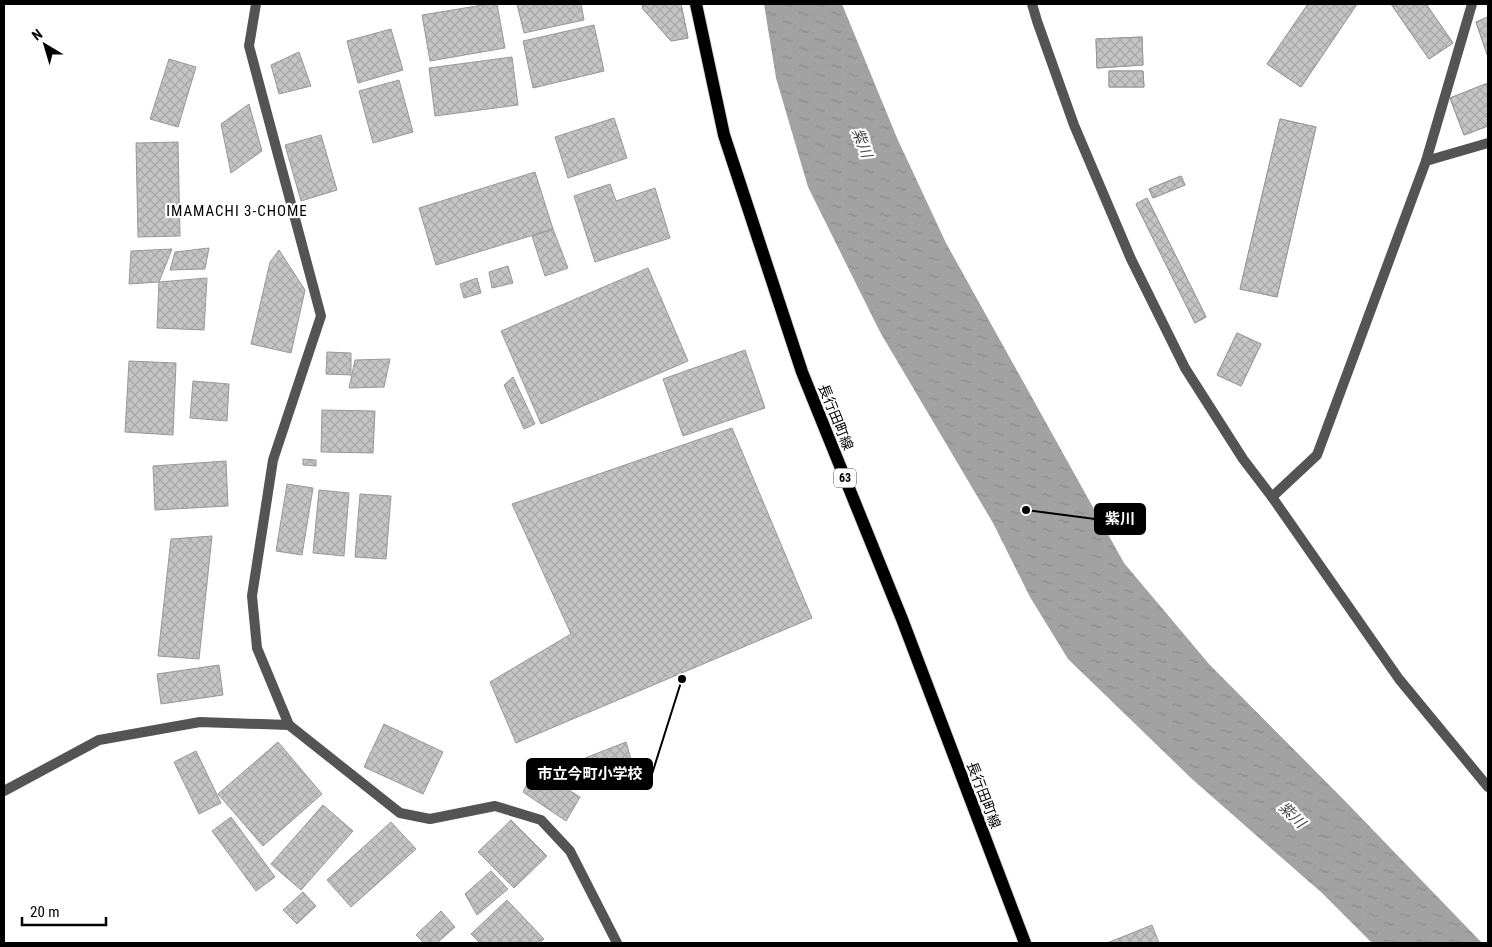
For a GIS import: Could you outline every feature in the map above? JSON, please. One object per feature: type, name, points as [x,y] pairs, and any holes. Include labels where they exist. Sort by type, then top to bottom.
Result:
[{"type":"main road","name":"長行田町線","points":[[696,4],[724,135],[802,372],[902,619],[1025,943]]},
{"type":"street","points":[[256,4],[250,46],[321,316],[273,460],[252,596],[257,648],[289,725],[400,812],[430,819],[495,806],[541,820],[570,851],[617,943]]},
{"type":"street","points":[[1032,4],[1074,125],[1135,268],[1185,368],[1243,459],[1272,497],[1399,680],[1488,786]]},
{"type":"street","points":[[1272,497],[1317,455],[1426,161],[1472,4]]},
{"type":"street","points":[[1426,161],[1488,143]]},
{"type":"street","points":[[4,791],[99,740],[200,722],[289,725]]},
{"type":"water","points":[[764,4],[842,4],[897,138],[946,243],[1124,563],[1209,664],[1482,943],[1372,943],[1322,893],[1192,779],[1068,659],[1030,597],[993,523],[880,332],[808,187],[776,78]]},
{"type":"building","points":[[497,4],[505,48],[430,61],[422,15]]},
{"type":"building","points":[[517,4],[581,4],[584,20],[524,33]]},
{"type":"building","points":[[642,4],[681,4],[688,38],[671,41],[643,9]]},
{"type":"building","points":[[642,4],[681,4],[688,38],[671,41],[643,9]]},
{"type":"building","points":[[1308,4],[1357,4],[1301,87],[1267,64]]},
{"type":"building","points":[[1308,4],[1357,4],[1301,87],[1267,64]]},
{"type":"building","points":[[1391,4],[1426,4],[1453,43],[1429,59]]},
{"type":"building","points":[[1391,4],[1426,4],[1453,43],[1429,59]]},
{"type":"building","points":[[1488,17],[1488,57],[1476,22]]},
{"type":"building","points":[[1488,17],[1488,57],[1476,22]]},
{"type":"building","points":[[594,25],[604,71],[533,88],[523,41]]},
{"type":"building","points":[[391,29],[403,70],[358,83],[347,41]]},
{"type":"building","points":[[1142,37],[1143,65],[1097,68],[1096,39]]},
{"type":"building","points":[[1142,37],[1143,65],[1097,68],[1096,39]]},
{"type":"building","points":[[299,52],[311,86],[279,94],[271,65]]},
{"type":"building","points":[[512,57],[518,105],[435,116],[429,68]]},
{"type":"building","points":[[169,59],[196,67],[178,127],[150,119]]},
{"type":"building","points":[[1109,71],[1143,71],[1144,87],[1109,87]]},
{"type":"building","points":[[1109,71],[1143,71],[1144,87],[1109,87]]},
{"type":"building","points":[[399,80],[413,132],[373,143],[359,91]]},
{"type":"building","points":[[1488,83],[1488,126],[1464,135],[1450,98]]},
{"type":"building","points":[[1488,83],[1488,126],[1464,135],[1450,98]]},
{"type":"building","points":[[249,104],[262,151],[231,173],[221,124]]},
{"type":"building","points":[[614,118],[627,158],[568,178],[555,137]]},
{"type":"building","points":[[1280,119],[1316,127],[1277,297],[1240,289]]},
{"type":"building","points":[[1280,119],[1316,127],[1277,297],[1240,289]]},
{"type":"building","points":[[321,135],[337,190],[301,201],[285,145]]},
{"type":"building","points":[[178,142],[180,236],[138,237],[136,143]]},
{"type":"building","points":[[535,172],[553,229],[436,265],[419,208]]},
{"type":"building","points":[[1181,176],[1185,185],[1153,198],[1149,189]]},
{"type":"building","points":[[1181,176],[1185,185],[1153,198],[1149,189]]},
{"type":"building","points":[[610,184],[616,201],[655,188],[670,238],[595,262],[574,196]]},
{"type":"building","points":[[1147,198],[1206,317],[1195,323],[1136,204]]},
{"type":"building","points":[[1147,198],[1206,317],[1195,323],[1136,204]]},
{"type":"building","points":[[553,229],[568,268],[545,276],[532,236]]},
{"type":"building","points":[[209,248],[205,269],[170,270],[175,252]]},
{"type":"building","points":[[172,249],[159,282],[129,284],[131,251]]},
{"type":"building","points":[[279,250],[305,290],[291,353],[251,344],[270,262]]},
{"type":"building","points":[[508,266],[513,283],[492,288],[489,272]]},
{"type":"building","points":[[648,268],[688,361],[541,424],[501,331]]},
{"type":"building","points":[[207,278],[204,330],[157,328],[159,282]]},
{"type":"building","points":[[477,278],[481,293],[464,298],[460,284]]},
{"type":"building","points":[[1237,333],[1261,344],[1241,386],[1217,375]]},
{"type":"building","points":[[1237,333],[1261,344],[1241,386],[1217,375]]},
{"type":"building","points":[[745,350],[765,408],[683,436],[663,379]]},
{"type":"building","points":[[327,352],[351,353],[351,375],[326,374]]},
{"type":"building","points":[[390,359],[384,387],[349,388],[355,360]]},
{"type":"building","points":[[129,361],[176,363],[173,435],[125,432]]},
{"type":"building","points":[[513,377],[535,424],[524,429],[504,385]]},
{"type":"building","points":[[193,381],[229,384],[227,421],[190,418]]},
{"type":"building","points":[[322,410],[375,411],[373,453],[321,452]]},
{"type":"building","points":[[732,428],[812,618],[516,743],[490,682],[571,634],[512,504]]},
{"type":"building","points":[[303,459],[316,460],[316,466],[303,465]]},
{"type":"building","points":[[226,461],[228,506],[155,510],[153,466]]},
{"type":"building","points":[[287,484],[313,488],[302,555],[276,551]]},
{"type":"building","points":[[319,490],[349,493],[344,556],[313,553]]},
{"type":"building","points":[[360,494],[391,496],[386,559],[355,557]]},
{"type":"building","points":[[212,536],[199,659],[158,656],[171,539]]},
{"type":"building","points":[[219,665],[223,695],[161,704],[157,674]]},
{"type":"building","points":[[384,724],[443,752],[423,794],[364,767]]},
{"type":"building","points":[[278,742],[322,794],[263,846],[218,794]]},
{"type":"building","points":[[626,742],[631,759],[587,775],[585,758]]},
{"type":"building","points":[[196,751],[221,803],[199,814],[174,762]]},
{"type":"building","points":[[535,769],[580,797],[566,821],[523,792]]},
{"type":"building","points":[[323,805],[353,831],[301,890],[271,864]]},
{"type":"building","points":[[231,817],[275,877],[256,891],[212,831]]},
{"type":"building","points":[[511,820],[547,856],[514,888],[478,852]]},
{"type":"building","points":[[391,822],[416,849],[351,907],[327,880]]},
{"type":"building","points":[[491,871],[508,889],[477,915],[465,894]]},
{"type":"building","points":[[303,892],[316,906],[297,924],[283,910]]},
{"type":"building","points":[[507,900],[544,939],[539,943],[480,943],[471,934]]},
{"type":"building","points":[[441,911],[455,927],[437,943],[424,943],[416,935]]},
{"type":"building","points":[[1152,925],[1159,943],[1107,943]]},
{"type":"place","name":"紫川","points":[[1026,510]]},
{"type":"place","name":"市立今町小学校","points":[[682,679]]},
{"type":"district","name":"IMAMACHI 3-CHOME","points":[[237,211]]}]
